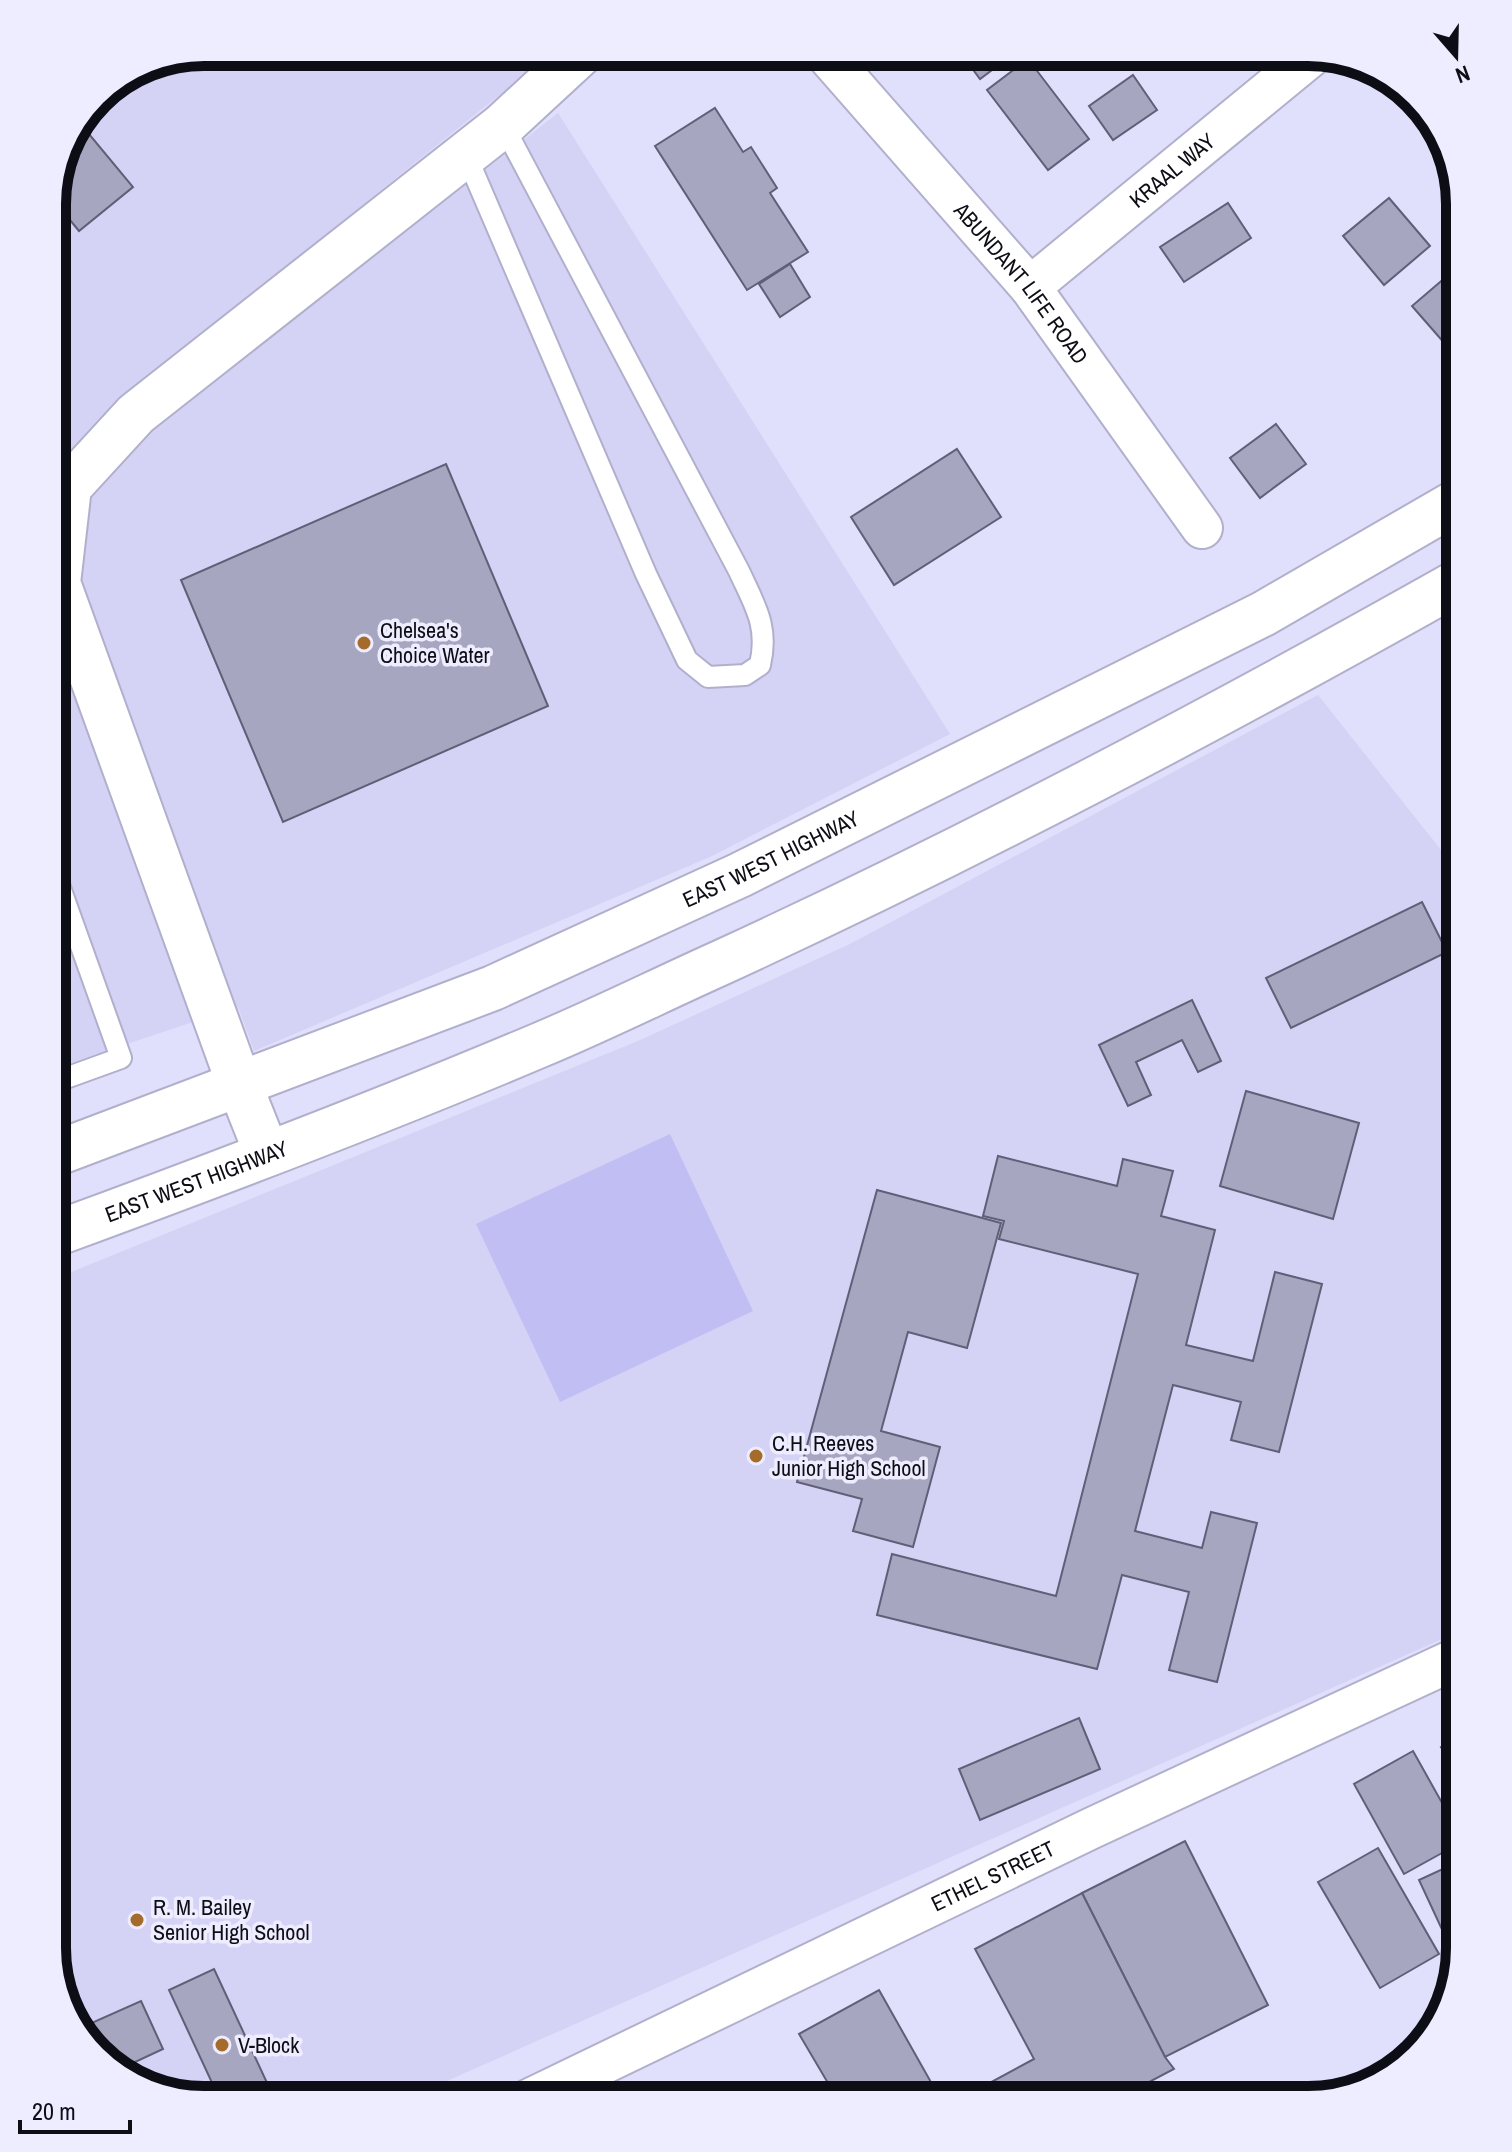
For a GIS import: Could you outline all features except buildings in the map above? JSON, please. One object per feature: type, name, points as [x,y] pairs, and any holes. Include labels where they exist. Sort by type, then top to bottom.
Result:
[{"type":"main road","points":[[66,513],[69,487],[136,414],[466,155],[567,66]]},
{"type":"main road","name":"EAST WEST HIGHWAY","points":[[66,1150],[493,988],[740,875],[1263,614],[1446,508]]},
{"type":"main road","name":"EAST WEST HIGHWAY","points":[[66,1230],[543,1044],[812,920],[1064,796],[1299,672],[1446,589]]},
{"type":"main road","points":[[66,605],[267,1154]]},
{"type":"street","name":"ABUNDANT LIFE ROAD","points":[[836,66],[1030,287],[1202,528]]},
{"type":"street","name":"KRAAL WAY","points":[[1030,287],[1299,66]]},
{"type":"street","name":"ETHEL STREET","points":[[557,2086],[1092,1828],[1446,1664]]},
{"type":"lane","points":[[466,155],[646,574],[687,660],[708,677],[745,675],[760,665],[765,642],[759,614],[503,125]]},
{"type":"lane","points":[[66,904],[121,1058],[66,1078]]},
{"type":"shaded area","name":"Chelsea's Choice Water","points":[[536,66],[127,394],[153,429],[558,113],[950,734],[710,857],[254,1051],[238,1007],[66,1064],[66,195],[71,168],[80,143],[113,100],[135,84],[160,73],[186,67]]},
{"type":"shaded area","name":"C.H. Reeves Junior High School","points":[[1318,695],[1446,856],[1446,1637],[436,2086],[195,2086],[160,2079],[127,2063],[106,2046],[84,2017],[67,1966],[66,1274],[638,1041],[850,944]]},
{"type":"shaded area","points":[[670,1134],[753,1311],[560,1402],[476,1224]]},
{"type":"place","name":"Chelsea's Choice Water","points":[[364,643]]},
{"type":"place","name":"C.H. Reeves Junior High School","points":[[756,1456]]},
{"type":"place","name":"R. M. Bailey Senior High School","points":[[137,1920]]},
{"type":"place","name":"V-Block","points":[[222,2045]]}]
